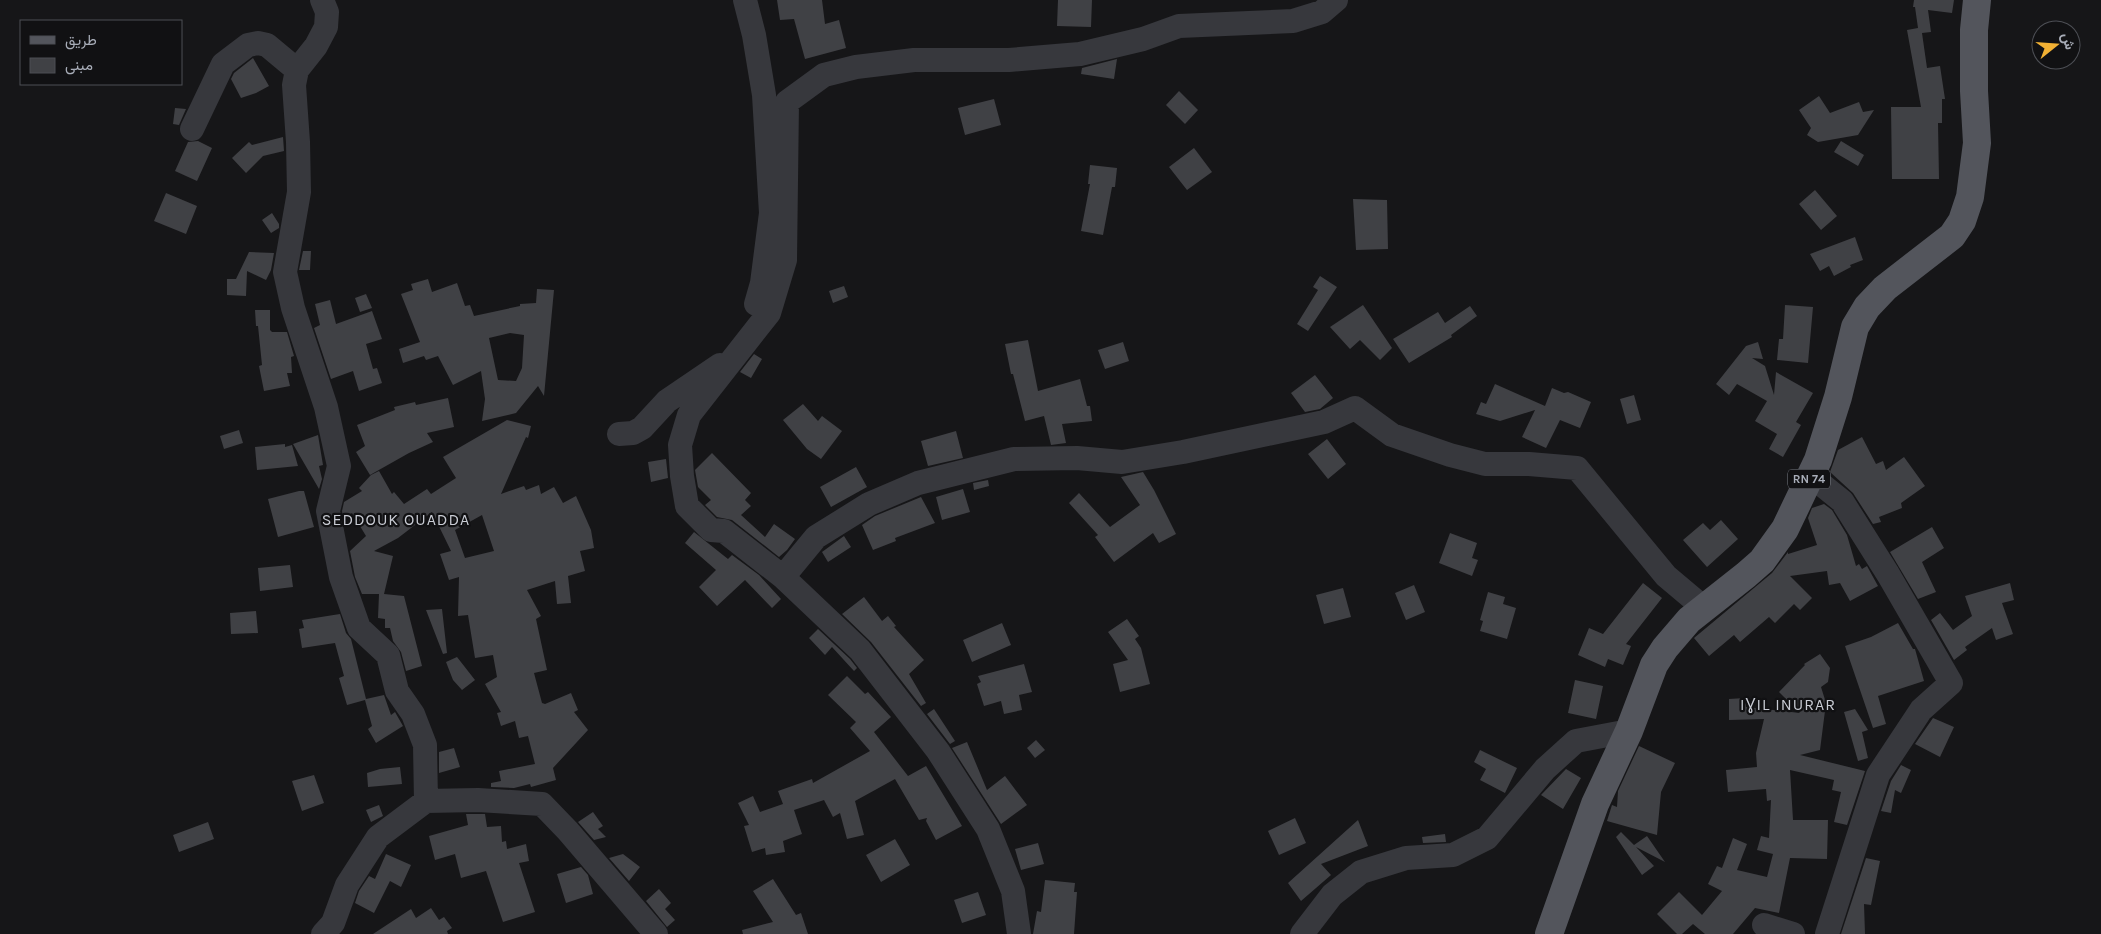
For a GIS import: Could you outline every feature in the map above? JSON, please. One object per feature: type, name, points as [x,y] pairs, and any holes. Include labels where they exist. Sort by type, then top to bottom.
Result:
[{"type":"main road","name":"RN 74","points":[[1549,934],[1595,804],[1629,731],[1648,679],[1660,657],[1676,634],[1689,620],[1762,561],[1785,529],[1818,460],[1838,397],[1855,327],[1863,314],[1885,288],[1952,236],[1962,221],[1970,197],[1977,143],[1974,39],[1977,0]]},
{"type":"street","points":[[322,0],[327,12],[326,27],[316,46],[297,70],[294,85],[299,192],[284,272],[293,308],[326,407],[339,466],[328,511],[341,577],[359,628],[388,655],[397,691],[413,714],[425,745],[426,801]]},
{"type":"street","points":[[619,434],[632,433],[642,428],[668,401],[722,363],[752,319],[762,283],[772,213],[764,95],[754,35],[745,0]]},
{"type":"street","points":[[1019,934],[1013,891],[988,829],[938,751],[860,650],[783,577],[724,531],[711,530],[687,506],[682,476],[680,445],[689,415],[769,313],[785,260],[786,102],[824,75],[856,67],[914,60],[1010,60],[1080,54],[1143,39],[1180,26],[1293,21],[1322,12],[1336,0]]},
{"type":"street","points":[[192,129],[223,64],[248,45],[258,42],[267,45],[297,70]]},
{"type":"street","points":[[783,577],[816,537],[869,504],[918,483],[1014,459],[1077,458],[1122,462],[1183,452],[1324,422],[1355,408],[1392,435],[1484,464],[1529,464],[1577,468],[1666,576],[1704,608]]},
{"type":"street","points":[[1811,476],[1842,501],[1888,574],[1951,683],[1921,710],[1878,775],[1824,933]]},
{"type":"street","points":[[1302,934],[1332,895],[1360,872],[1406,858],[1453,855],[1487,838],[1545,769],[1576,741],[1629,731]]},
{"type":"street","points":[[323,934],[333,923],[347,884],[378,837],[426,801],[478,800],[542,804],[587,853],[656,934]]},
{"type":"street","points":[[1764,925],[1792,934]]},
{"type":"building","points":[[777,0],[822,0],[825,24],[839,20],[846,48],[805,59],[794,19],[780,20]]},
{"type":"building","points":[[1058,0],[1092,0],[1091,27],[1057,26]]},
{"type":"building","points":[[1914,0],[1954,0],[1952,13],[1928,10],[1931,32],[1922,33],[1927,68],[1940,66],[1945,99],[1942,99],[1942,123],[1938,123],[1939,179],[1892,179],[1891,107],[1921,107],[1907,30],[1918,28],[1915,7],[1913,7]]},
{"type":"building","points":[[253,58],[269,86],[241,98],[231,79],[234,73]]},
{"type":"building","points":[[1117,59],[1114,79],[1081,74],[1082,68]]},
{"type":"building","points":[[1179,91],[1198,110],[1185,124],[1166,105]]},
{"type":"building","points":[[1819,96],[1830,113],[1859,102],[1863,112],[1874,110],[1858,135],[1818,142],[1807,135],[1811,128],[1799,110]]},
{"type":"building","points":[[994,99],[1001,125],[965,135],[958,108]]},
{"type":"building","points":[[175,108],[186,109],[179,125],[173,124]]},
{"type":"building","points":[[283,137],[284,151],[263,156],[246,173],[232,158],[249,142],[252,145]]},
{"type":"building","points":[[198,141],[212,148],[197,181],[175,171],[188,142]]},
{"type":"building","points":[[1841,141],[1864,155],[1858,166],[1834,152]]},
{"type":"building","points":[[1194,148],[1212,172],[1187,190],[1169,167]]},
{"type":"building","points":[[1090,165],[1117,168],[1115,187],[1112,187],[1103,235],[1081,231],[1090,184],[1088,184]]},
{"type":"building","points":[[1815,190],[1837,216],[1821,230],[1799,204]]},
{"type":"building","points":[[166,193],[197,206],[186,234],[154,221]]},
{"type":"building","points":[[1353,199],[1387,200],[1388,249],[1356,250]]},
{"type":"building","points":[[272,213],[279,224],[279,228],[271,233],[262,220]]},
{"type":"building","points":[[1855,237],[1863,260],[1850,265],[1851,267],[1834,276],[1829,266],[1820,271],[1810,254]]},
{"type":"building","points":[[303,251],[311,251],[310,270],[299,270]]},
{"type":"building","points":[[249,252],[274,253],[271,270],[266,280],[247,271],[246,296],[227,295],[227,279],[236,279]]},
{"type":"building","points":[[1320,276],[1337,287],[1308,331],[1297,324],[1318,290],[1313,287]]},
{"type":"building","points":[[428,279],[432,292],[457,283],[465,306],[470,305],[474,316],[520,306],[520,304],[536,303],[537,289],[554,290],[544,396],[538,386],[516,413],[482,421],[485,399],[481,371],[453,385],[438,356],[426,360],[424,356],[403,363],[399,349],[420,342],[401,294],[413,290],[411,284]],"holes":[[[510,333],[524,335],[522,368],[516,381],[498,380],[489,338]]]},
{"type":"building","points":[[844,286],[848,297],[833,303],[829,291]]},
{"type":"building","points":[[366,294],[372,308],[360,312],[355,298]]},
{"type":"building","points":[[330,300],[336,324],[372,311],[382,339],[366,344],[373,369],[377,368],[382,383],[359,391],[353,371],[331,379],[314,328],[320,325],[315,304]]},
{"type":"building","points":[[1363,305],[1392,348],[1380,360],[1360,340],[1350,349],[1330,327]]},
{"type":"building","points":[[1785,305],[1813,307],[1808,363],[1777,360],[1779,339],[1783,339]]},
{"type":"building","points":[[1470,306],[1477,316],[1451,335],[1452,337],[1409,363],[1393,339],[1438,312],[1445,323]]},
{"type":"building","points":[[255,310],[270,310],[270,330],[272,332],[287,332],[294,356],[291,357],[292,373],[287,373],[290,386],[264,391],[259,366],[262,365]]},
{"type":"building","points":[[1028,340],[1038,391],[1080,379],[1087,406],[1090,406],[1092,421],[1062,424],[1066,443],[1051,445],[1044,416],[1025,421],[1013,374],[1011,374],[1005,344]]},
{"type":"building","points":[[1123,342],[1129,361],[1105,369],[1098,350]]},
{"type":"building","points":[[1758,342],[1763,359],[1752,358],[1765,366],[1774,395],[1776,372],[1813,393],[1796,422],[1801,425],[1783,457],[1769,449],[1777,434],[1755,421],[1767,401],[1737,384],[1729,395],[1716,384],[1746,346]]},
{"type":"building","points":[[754,354],[762,359],[751,378],[740,372]]},
{"type":"building","points":[[1315,375],[1333,398],[1320,409],[1305,412],[1291,393]]},
{"type":"building","points":[[1495,384],[1545,406],[1552,388],[1564,393],[1568,392],[1591,402],[1580,428],[1560,420],[1546,448],[1522,437],[1535,410],[1500,421],[1476,414],[1481,402],[1486,404]]},
{"type":"building","points":[[1634,395],[1641,420],[1627,424],[1620,399]]},
{"type":"building","points":[[448,398],[454,427],[427,433],[433,442],[370,475],[356,452],[365,446],[357,425],[395,410],[394,407],[415,402],[416,405]]},
{"type":"building","points":[[803,404],[818,421],[822,416],[842,431],[821,459],[807,449],[783,420]]},
{"type":"building","points":[[507,420],[531,426],[528,438],[526,437],[501,494],[524,486],[526,490],[539,485],[541,494],[554,487],[563,503],[576,496],[591,530],[594,548],[580,551],[585,571],[568,576],[571,603],[557,604],[555,581],[527,590],[541,616],[536,619],[547,670],[534,673],[542,703],[545,704],[571,693],[578,710],[574,712],[588,730],[553,768],[556,780],[531,787],[530,784],[514,788],[491,787],[491,783],[501,781],[499,771],[535,764],[528,736],[519,738],[515,721],[501,726],[497,713],[501,712],[485,684],[497,677],[493,655],[475,658],[468,615],[458,616],[459,577],[449,580],[440,554],[451,551],[432,512],[398,538],[374,551],[393,556],[384,594],[404,596],[422,666],[406,671],[401,652],[393,641],[390,628],[385,628],[385,619],[378,618],[379,594],[362,594],[355,577],[350,551],[366,536],[352,513],[343,518],[344,502],[362,491],[359,488],[371,475],[379,471],[392,494],[394,492],[404,504],[427,489],[431,494],[456,478],[443,457]],"holes":[[[482,515],[494,551],[465,558],[455,530]]]},
{"type":"building","points":[[239,430],[243,443],[224,449],[220,436]]},
{"type":"building","points":[[956,431],[963,458],[928,466],[921,441]]},
{"type":"building","points":[[318,435],[323,465],[319,466],[322,479],[319,489],[293,444]]},
{"type":"building","points":[[1862,437],[1876,464],[1883,461],[1886,470],[1904,457],[1925,486],[1901,503],[1902,508],[1879,517],[1881,522],[1873,524],[1853,493],[1830,472],[1838,450]]},
{"type":"building","points":[[1327,439],[1346,464],[1328,479],[1308,454]]},
{"type":"building","points":[[285,444],[285,447],[292,445],[298,466],[257,470],[255,447]]},
{"type":"building","points":[[712,453],[751,493],[745,500],[751,506],[741,515],[765,537],[774,524],[795,539],[779,557],[732,520],[717,517],[705,505],[711,500],[698,487],[695,470]]},
{"type":"building","points":[[666,459],[668,478],[651,482],[648,462]]},
{"type":"building","points":[[856,467],[867,487],[831,507],[820,487]]},
{"type":"building","points":[[1143,472],[1176,534],[1159,543],[1153,533],[1114,562],[1095,537],[1098,535],[1069,503],[1079,493],[1110,527],[1140,505],[1121,477]]},
{"type":"building","points":[[988,480],[989,486],[974,490],[973,483]]},
{"type":"building","points":[[963,489],[970,512],[942,520],[936,497]]},
{"type":"building","points":[[304,491],[314,527],[278,537],[268,499]]},
{"type":"building","points":[[921,497],[935,523],[895,538],[896,541],[873,550],[862,525],[875,516]]},
{"type":"building","points":[[1824,504],[1832,510],[1847,535],[1856,566],[1859,564],[1862,569],[1867,566],[1878,586],[1850,601],[1840,583],[1829,585],[1827,571],[1790,576],[1812,598],[1800,610],[1794,604],[1775,623],[1769,617],[1740,642],[1734,635],[1709,656],[1694,638],[1772,573],[1788,552],[1788,554],[1817,545],[1808,518],[1812,508]]},
{"type":"building","points":[[1721,520],[1738,539],[1707,567],[1683,540],[1703,523],[1710,530]]},
{"type":"building","points":[[1932,527],[1944,548],[1922,562],[1936,592],[1918,599],[1890,552]]},
{"type":"building","points":[[694,532],[728,559],[732,555],[759,575],[781,599],[772,608],[745,580],[717,606],[699,587],[716,570],[685,543]]},
{"type":"building","points":[[1450,533],[1477,543],[1472,558],[1478,560],[1472,576],[1439,563]]},
{"type":"building","points":[[844,536],[851,547],[828,562],[822,552]]},
{"type":"building","points":[[290,565],[293,587],[260,591],[258,568]]},
{"type":"building","points":[[1643,583],[1662,598],[1626,644],[1631,646],[1623,665],[1608,659],[1605,667],[1578,655],[1589,628],[1603,634]]},
{"type":"building","points":[[2010,583],[2014,600],[2002,603],[2013,634],[1996,640],[1992,628],[1965,647],[1967,650],[1954,660],[1931,620],[1940,613],[1953,630],[1972,616],[1965,596]]},
{"type":"building","points":[[1414,585],[1425,612],[1406,620],[1395,593]]},
{"type":"building","points":[[1343,588],[1351,617],[1324,624],[1316,595]]},
{"type":"building","points":[[1488,592],[1505,597],[1503,604],[1516,608],[1507,639],[1480,631],[1483,621],[1480,620]]},
{"type":"building","points":[[864,597],[882,621],[888,616],[896,626],[894,627],[924,660],[909,674],[926,703],[921,706],[871,642],[842,614]]},
{"type":"building","points":[[442,609],[447,653],[443,654],[426,610]]},
{"type":"building","points":[[256,611],[258,633],[231,634],[230,613]]},
{"type":"building","points":[[340,614],[346,633],[351,639],[366,699],[384,695],[391,715],[395,712],[403,726],[376,743],[368,729],[372,726],[365,700],[347,705],[339,678],[344,676],[335,643],[302,648],[299,629],[304,628],[302,620]]},
{"type":"building","points":[[1127,619],[1139,636],[1135,639],[1141,648],[1150,684],[1120,692],[1113,664],[1128,660],[1108,632]]},
{"type":"building","points":[[1002,623],[1011,645],[972,662],[963,640]]},
{"type":"building","points":[[1898,623],[1913,649],[1915,649],[1924,681],[1878,696],[1886,724],[1873,728],[1845,646],[1871,637]]},
{"type":"building","points":[[818,629],[850,659],[857,668],[854,671],[832,647],[825,655],[809,638]]},
{"type":"building","points":[[1820,654],[1830,668],[1828,682],[1821,687],[1826,703],[1820,750],[1800,755],[1865,771],[1847,825],[1834,822],[1841,792],[1832,790],[1834,780],[1790,770],[1793,820],[1828,820],[1827,859],[1790,858],[1779,913],[1755,908],[1733,934],[1705,934],[1693,924],[1682,934],[1677,934],[1657,914],[1679,892],[1702,915],[1722,891],[1708,884],[1717,866],[1722,868],[1733,838],[1747,844],[1737,870],[1767,877],[1773,854],[1757,850],[1761,836],[1769,838],[1771,800],[1767,801],[1766,789],[1728,792],[1726,770],[1757,767],[1756,753],[1764,719],[1729,720],[1729,699],[1745,698],[1746,707],[1800,713],[1779,692],[1804,664]]},
{"type":"building","points":[[457,657],[475,680],[462,690],[453,680],[446,662]]},
{"type":"building","points":[[1024,664],[1032,692],[1019,695],[1022,710],[1004,714],[1001,701],[984,706],[977,684],[981,682],[978,676]]},
{"type":"building","points":[[847,676],[865,694],[868,692],[891,717],[874,732],[908,776],[926,766],[962,826],[936,840],[926,821],[927,818],[919,820],[895,779],[855,801],[864,835],[847,839],[840,813],[833,817],[824,800],[794,810],[802,834],[783,841],[785,852],[766,855],[765,848],[752,852],[744,826],[749,825],[738,803],[753,796],[760,812],[783,804],[778,791],[812,779],[813,783],[870,751],[850,728],[856,722],[828,695]]},
{"type":"building","points":[[1575,680],[1603,686],[1596,719],[1568,713]]},
{"type":"building","points":[[934,709],[955,741],[950,744],[927,714]]},
{"type":"building","points":[[1855,709],[1868,730],[1862,732],[1868,758],[1858,761],[1844,712]]},
{"type":"building","points":[[1933,718],[1954,727],[1940,757],[1915,744]]},
{"type":"building","points":[[1036,740],[1045,750],[1035,758],[1027,748]]},
{"type":"building","points":[[967,742],[987,790],[1005,776],[1027,805],[1001,824],[952,748]]},
{"type":"building","points":[[1639,746],[1675,763],[1661,792],[1657,835],[1607,821],[1612,805],[1617,807],[1618,791]]},
{"type":"building","points":[[454,748],[460,767],[439,773],[439,752]]},
{"type":"building","points":[[1480,750],[1517,768],[1505,793],[1480,780],[1486,769],[1474,762]]},
{"type":"building","points":[[1901,765],[1911,770],[1901,793],[1895,790],[1891,813],[1881,811],[1891,781]]},
{"type":"building","points":[[400,767],[402,784],[368,787],[367,773],[380,769]]},
{"type":"building","points":[[1566,769],[1581,778],[1563,809],[1541,795]]},
{"type":"building","points":[[314,775],[324,803],[302,811],[292,781]]},
{"type":"building","points":[[379,805],[383,816],[371,822],[366,810]]},
{"type":"building","points":[[593,812],[603,826],[598,829],[606,837],[594,840],[578,822]]},
{"type":"building","points":[[466,814],[485,814],[487,827],[501,826],[502,842],[506,841],[507,849],[526,844],[529,861],[519,863],[535,912],[503,922],[486,871],[461,878],[455,854],[435,860],[429,836],[468,825]]},
{"type":"building","points":[[1295,818],[1306,843],[1279,855],[1268,831]]},
{"type":"building","points":[[1358,820],[1368,846],[1321,864],[1331,875],[1301,901],[1288,883]]},
{"type":"building","points":[[208,822],[214,839],[179,852],[173,835]]},
{"type":"building","points":[[1621,832],[1634,845],[1647,836],[1665,862],[1636,847],[1654,866],[1642,875],[1616,837]]},
{"type":"building","points":[[1445,834],[1446,842],[1423,843],[1422,837]]},
{"type":"building","points":[[895,839],[910,865],[881,882],[866,855]]},
{"type":"building","points":[[1038,843],[1044,864],[1021,870],[1015,849]]},
{"type":"building","points":[[386,854],[411,865],[401,887],[390,881],[374,913],[355,903],[359,891],[369,876],[375,879]]},
{"type":"building","points":[[623,854],[640,867],[629,881],[609,858]]},
{"type":"building","points":[[1866,858],[1880,861],[1871,905],[1864,904],[1865,934],[1841,934]]},
{"type":"building","points":[[581,867],[588,875],[593,894],[566,903],[557,874]]},
{"type":"building","points":[[773,879],[796,915],[801,913],[808,934],[743,934],[742,930],[773,922],[753,891]]},
{"type":"building","points":[[1045,880],[1075,883],[1074,892],[1077,892],[1074,934],[1033,934],[1037,911],[1041,912]]},
{"type":"building","points":[[659,889],[671,903],[665,909],[675,920],[667,927],[646,901]]},
{"type":"building","points":[[978,892],[986,915],[962,923],[954,900]]},
{"type":"building","points":[[431,908],[439,920],[444,917],[452,928],[447,931],[448,934],[373,934],[411,909],[416,918]]},
{"type":"district","name":"SEDDOUK OUADDA","points":[[396,519]]},
{"type":"district","name":"IƔIL INURAR","points":[[1788,704]]}]
